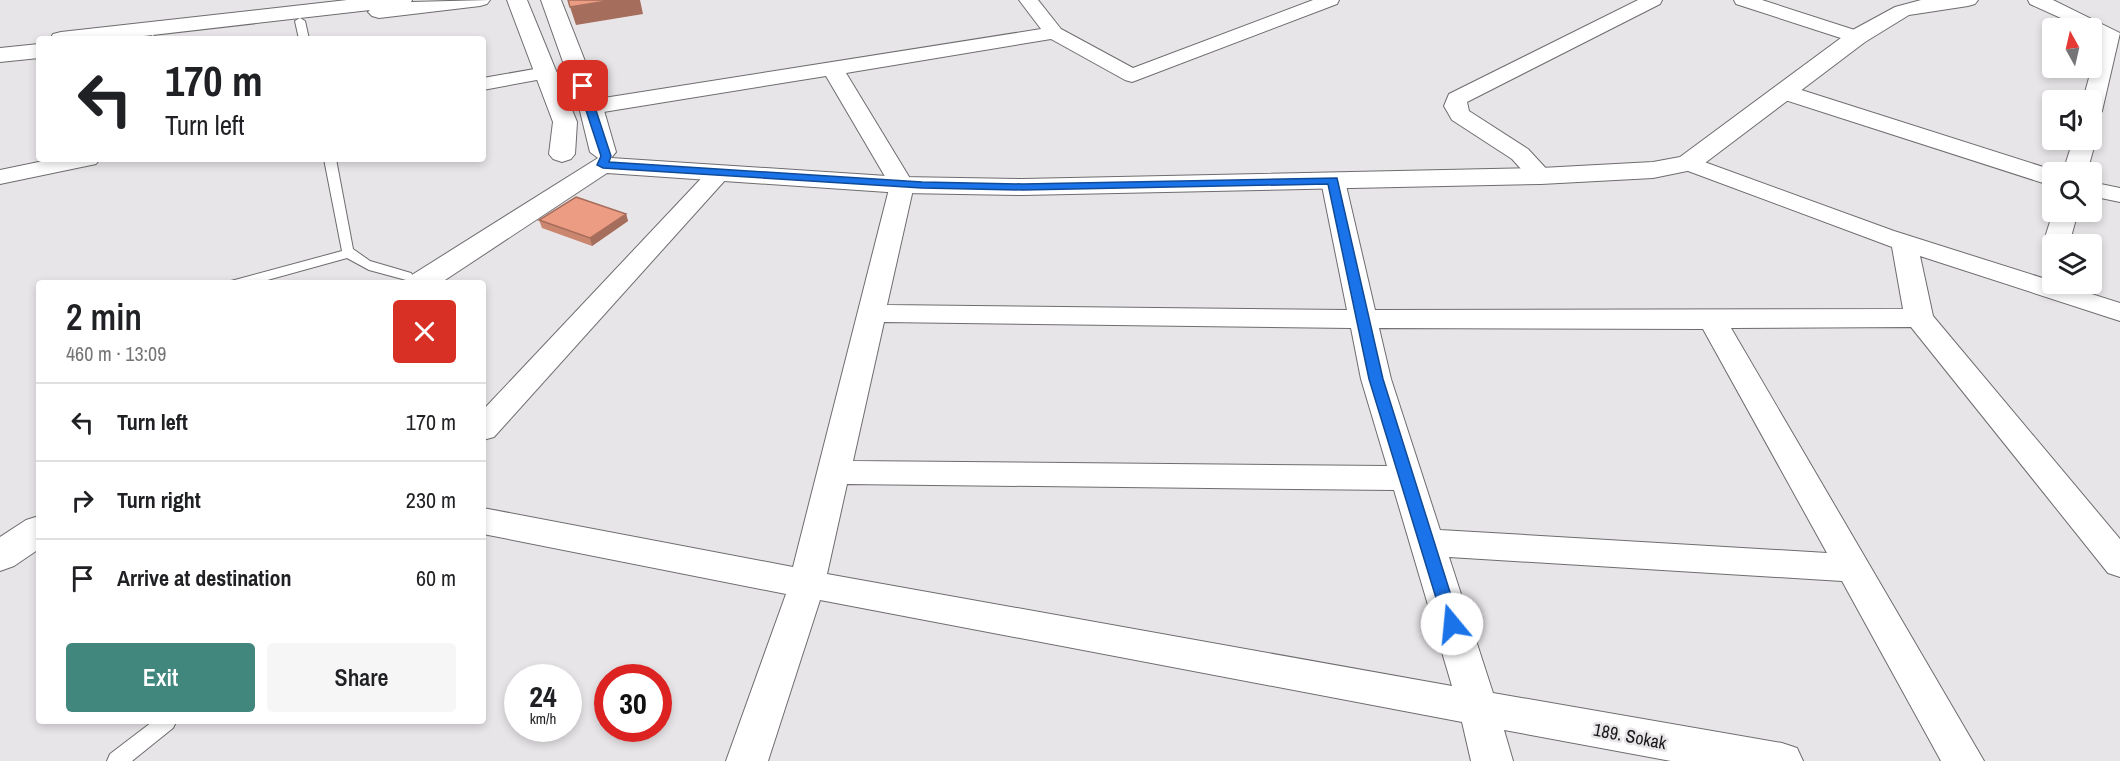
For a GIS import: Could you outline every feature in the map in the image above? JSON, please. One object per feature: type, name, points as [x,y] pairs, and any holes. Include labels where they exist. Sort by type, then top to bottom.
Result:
[{"type":"street","points":[[200,36],[302,30],[480,0]]},
{"type":"street","points":[[408,280],[525,200],[559,163],[565,122],[517,0]]},
{"type":"street","points":[[551,0],[591,107],[601,162]]},
{"type":"street","points":[[1028,0],[1054,33],[1132,76],[1330,0]]},
{"type":"street","points":[[1541,176],[1520,154],[1460,115],[1455,106],[1456,99],[1653,0]]},
{"type":"street","points":[[1743,0],[1857,37]]},
{"type":"street","points":[[559,163],[579,174],[601,162],[719,173],[902,185],[1023,187],[1541,176],[1653,170],[1688,163],[1857,37],[1902,11],[1922,2],[1968,0]]},
{"type":"street","points":[[2037,0],[2116,35],[2098,90]]},
{"type":"street","points":[[87,36],[392,1]]},
{"type":"street","points":[[591,107],[1054,33]]},
{"type":"street","points":[[0,46],[36,42]]},
{"type":"street","points":[[0,55],[36,51]]},
{"type":"street","points":[[747,761],[807,584],[902,185],[833,69]]},
{"type":"street","points":[[486,83],[546,73]]},
{"type":"street","points":[[1784,92],[2042,175]]},
{"type":"street","points":[[0,177],[73,162]]},
{"type":"street","points":[[409,280],[601,162]]},
{"type":"street","points":[[1688,163],[1904,242],[2042,286]]},
{"type":"street","points":[[486,426],[719,173]]},
{"type":"street","points":[[1333,181],[1376,379],[1478,706],[1492,761]]},
{"type":"street","points":[[2102,191],[2120,195]]},
{"type":"street","points":[[1904,242],[1919,318],[2120,563]]},
{"type":"street","points":[[2065,294],[2120,312]]},
{"type":"street","points":[[872,313],[1363,320],[1713,321],[1919,318]]},
{"type":"street","points":[[1713,321],[1963,761]]},
{"type":"street","points":[[834,472],[1407,478]]},
{"type":"street","points":[[0,537],[36,514]]},
{"type":"street","name":"189. Sokak","points":[[486,522],[807,584],[1687,746],[1782,761]]},
{"type":"street","points":[[0,556],[36,532]]},
{"type":"street","points":[[1426,542],[1853,568]]},
{"type":"lane","points":[[331,162],[350,253],[358,261],[405,280]]},
{"type":"lane","points":[[251,280],[350,253]]},
{"type":"lane","points":[[117,761],[163,724]]},
{"type":"building","points":[[568,0],[613,0],[570,7]]},
{"type":"building","points":[[576,197],[626,214],[590,238],[539,220]]},
{"type":"route","points":[[583,86],[606,156],[603,165],[902,185],[1023,187],[1333,181],[1376,379],[1452,624]]}]
